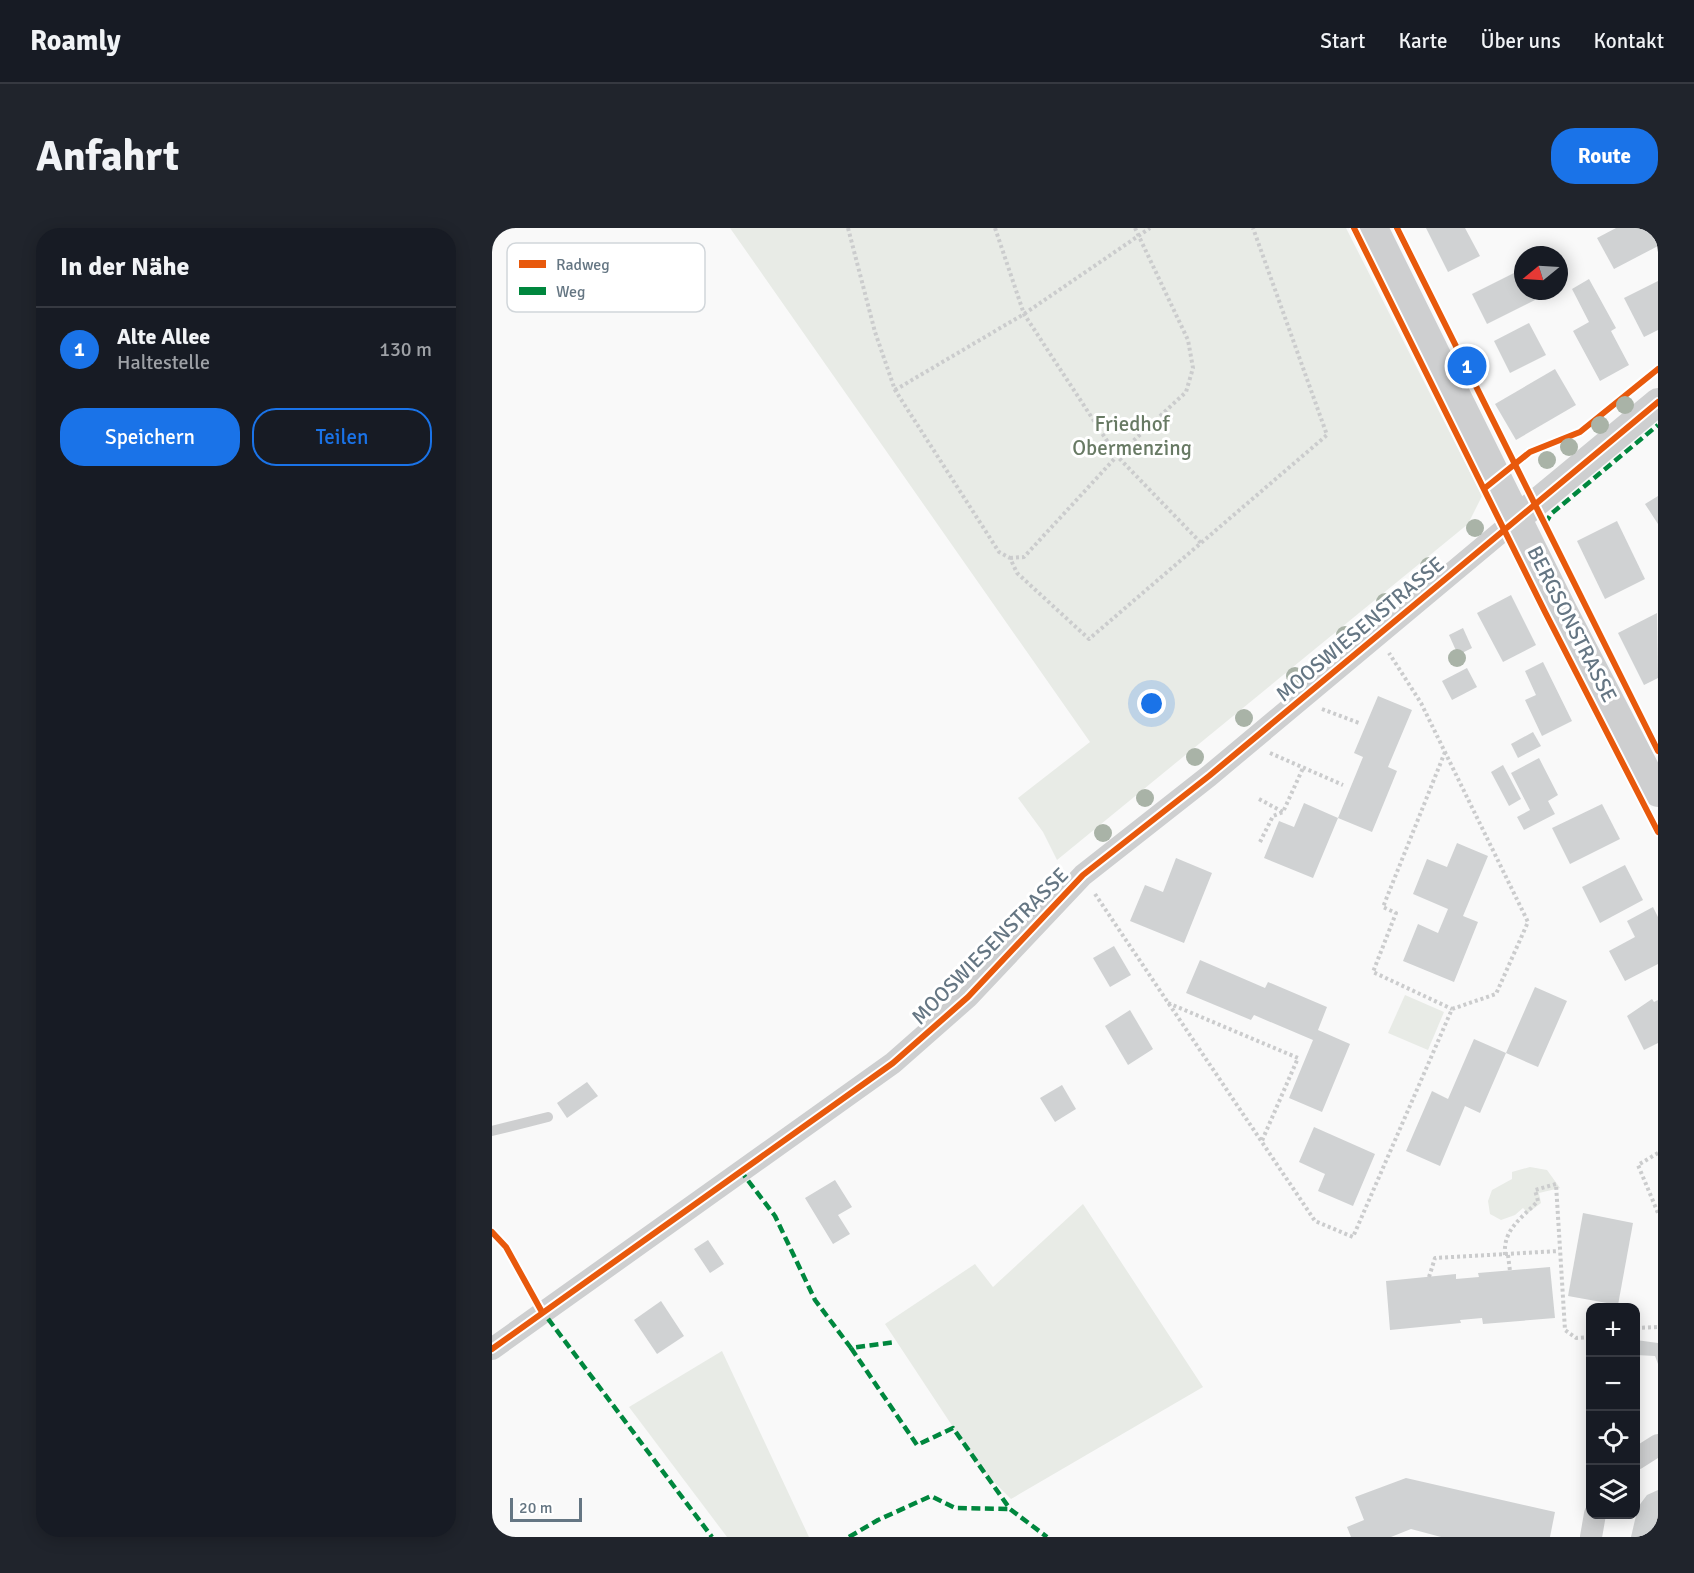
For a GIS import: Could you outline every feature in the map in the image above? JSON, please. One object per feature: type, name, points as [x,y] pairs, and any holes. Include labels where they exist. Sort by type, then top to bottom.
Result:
[{"type":"street","name":"BERGSONSTRASSE","points":[[1374,228],[1519,517],[1563,610],[1658,793]]},
{"type":"street","points":[[1519,517],[1658,402]]},
{"type":"street","name":"MOOSWIESENSTRASSE","points":[[492,1349],[893,1063],[968,997],[1083,875],[1248,743],[1519,517]]},
{"type":"street","points":[[1640,1456],[1658,1445]]},
{"type":"street","points":[[1591,1537],[1594,1519]]},
{"type":"lane","points":[[492,1131],[548,1118]]},
{"type":"path","points":[[848,228],[875,332],[895,390],[986,534],[999,552],[1010,558],[1024,557],[1117,456],[1186,392],[1193,368],[1188,340],[1135,228]]},
{"type":"path","points":[[995,228],[1024,314],[1117,456],[1201,543]]},
{"type":"path","points":[[895,390],[1024,314],[1138,234],[1150,228]]},
{"type":"path","points":[[1010,558],[1017,573],[1089,639],[1328,435],[1253,228]]},
{"type":"path","points":[[1377,635],[1421,703],[1445,751],[1528,922],[1497,994],[1452,1009],[1373,972],[1396,913],[1383,906],[1445,751]]},
{"type":"path","points":[[1299,700],[1359,723]]},
{"type":"path","points":[[1248,743],[1343,785]]},
{"type":"path","points":[[1260,842],[1273,816],[1283,812],[1303,768]]},
{"type":"path","points":[[1259,800],[1283,812]]},
{"type":"path","points":[[1083,875],[1315,1221],[1353,1237],[1452,1009]]},
{"type":"path","points":[[1167,1003],[1298,1058],[1261,1143]]},
{"type":"path","points":[[1658,1154],[1638,1165],[1658,1213]]},
{"type":"path","points":[[1510,1270],[1504,1241],[1508,1232],[1538,1201],[1535,1190],[1556,1184],[1565,1330],[1576,1338],[1586,1337]]},
{"type":"path","points":[[1429,1277],[1435,1258],[1559,1251]]},
{"type":"path","points":[[1640,1328],[1658,1327]]},
{"type":"green space","name":"Friedhof Obermenzing","points":[[730,228],[1346,228],[1482,496],[1468,524],[1057,860],[1043,832],[1018,798],[1090,742]]},
{"type":"green space","points":[[1405,995],[1444,1012],[1428,1050],[1388,1033]]},
{"type":"green space","points":[[1530,1167],[1547,1170],[1560,1188],[1539,1193],[1541,1203],[1528,1213],[1523,1208],[1515,1215],[1501,1220],[1490,1214],[1488,1201],[1492,1190],[1512,1179],[1512,1172]]},
{"type":"green space","points":[[1083,1204],[1203,1387],[1011,1499],[980,1468],[885,1324],[975,1264],[993,1287]]},
{"type":"green space","points":[[722,1351],[809,1537],[727,1537],[629,1407]]},
{"type":"building","points":[[1426,228],[1465,228],[1480,256],[1448,272]]},
{"type":"building","points":[[1616,228],[1658,228],[1658,246],[1614,269],[1597,238]]},
{"type":"building","points":[[1514,273],[1514,300],[1535,300],[1487,324],[1472,294]]},
{"type":"building","points":[[1589,279],[1616,328],[1611,331],[1629,365],[1600,381],[1573,331],[1589,322],[1572,289]]},
{"type":"building","points":[[1658,281],[1658,330],[1644,337],[1624,298]]},
{"type":"building","points":[[1529,323],[1546,355],[1510,373],[1494,341]]},
{"type":"building","points":[[1555,369],[1576,405],[1516,440],[1495,404]]},
{"type":"building","points":[[1658,496],[1658,524],[1645,504]]},
{"type":"building","points":[[1617,521],[1645,579],[1605,599],[1577,541]]},
{"type":"building","points":[[1511,595],[1536,645],[1503,662],[1477,613]]},
{"type":"building","points":[[1657,613],[1658,678],[1644,685],[1618,633]]},
{"type":"building","points":[[1463,628],[1472,648],[1458,655],[1449,635]]},
{"type":"building","points":[[1543,662],[1572,721],[1542,736],[1525,700],[1536,695],[1525,671]]},
{"type":"building","points":[[1467,668],[1477,687],[1452,700],[1442,681]]},
{"type":"building","points":[[1378,696],[1412,710],[1388,767],[1397,771],[1372,832],[1338,818],[1363,757],[1354,753]]},
{"type":"building","points":[[1533,732],[1541,746],[1518,758],[1511,744]]},
{"type":"building","points":[[1539,758],[1558,795],[1548,801],[1555,814],[1524,830],[1517,817],[1530,810],[1511,773]]},
{"type":"building","points":[[1503,765],[1521,799],[1509,806],[1491,772]]},
{"type":"building","points":[[1304,803],[1338,818],[1313,878],[1264,858],[1279,821],[1294,827]]},
{"type":"building","points":[[1602,804],[1620,839],[1570,864],[1552,828]]},
{"type":"building","points":[[1457,843],[1488,856],[1463,916],[1478,922],[1454,982],[1403,961],[1418,924],[1438,933],[1448,909],[1413,894],[1427,859],[1447,867]]},
{"type":"building","points":[[1176,858],[1212,873],[1184,943],[1130,921],[1145,885],[1163,892]]},
{"type":"building","points":[[1625,865],[1643,900],[1600,923],[1582,887]]},
{"type":"building","points":[[1653,907],[1658,917],[1658,964],[1625,981],[1609,951],[1635,937],[1627,921]]},
{"type":"building","points":[[1114,946],[1131,975],[1110,987],[1093,958]]},
{"type":"building","points":[[1200,960],[1265,988],[1268,982],[1327,1007],[1318,1030],[1350,1044],[1322,1112],[1289,1098],[1313,1040],[1254,1015],[1251,1020],[1186,993]]},
{"type":"building","points":[[1535,987],[1567,1001],[1538,1067],[1506,1053]]},
{"type":"building","points":[[1652,999],[1654,1002],[1658,1000],[1658,1043],[1644,1050],[1627,1016]]},
{"type":"building","points":[[1130,1010],[1153,1049],[1128,1065],[1105,1026]]},
{"type":"building","points":[[1474,1039],[1506,1053],[1480,1113],[1465,1106],[1440,1166],[1406,1151],[1432,1091],[1448,1099]]},
{"type":"building","points":[[587,1082],[598,1096],[567,1118],[557,1103]]},
{"type":"building","points":[[1062,1085],[1076,1109],[1055,1122],[1040,1098]]},
{"type":"building","points":[[1314,1127],[1375,1154],[1353,1206],[1318,1191],[1325,1174],[1299,1162]]},
{"type":"building","points":[[835,1180],[852,1207],[838,1215],[850,1234],[833,1244],[805,1198]]},
{"type":"building","points":[[1583,1213],[1633,1223],[1618,1303],[1568,1296]]},
{"type":"building","points":[[708,1240],[724,1264],[710,1273],[694,1249]]},
{"type":"building","points":[[1550,1267],[1555,1318],[1483,1324],[1482,1318],[1460,1320],[1461,1323],[1390,1330],[1386,1281],[1456,1274],[1456,1279],[1479,1277],[1478,1273]]},
{"type":"building","points":[[661,1301],[684,1336],[657,1354],[634,1320]]},
{"type":"building","points":[[1640,1341],[1658,1343],[1658,1364],[1655,1356],[1640,1355]]},
{"type":"building","points":[[1406,1478],[1555,1512],[1550,1537],[1441,1537],[1411,1529],[1391,1537],[1351,1537],[1347,1527],[1364,1520],[1355,1497]]},
{"type":"building","points":[[1658,1490],[1658,1537],[1631,1537],[1635,1519],[1640,1519],[1640,1504],[1647,1495]]},
{"type":"marked path","points":[[1545,524],[1551,514],[1658,425]]},
{"type":"marked path","points":[[740,1170],[775,1216],[815,1300],[851,1348],[895,1342]]},
{"type":"marked path","points":[[540,1308],[712,1537]]},
{"type":"marked path","points":[[851,1348],[917,1445],[953,1428],[1010,1509],[1047,1537]]},
{"type":"marked path","points":[[849,1537],[878,1520],[931,1496],[955,1508],[1010,1509]]},
{"type":"cycle path","points":[[1354,228],[1545,612],[1658,832]]},
{"type":"cycle path","points":[[1397,228],[1658,751]]},
{"type":"cycle path","points":[[1485,488],[1530,452],[1580,432],[1658,369]]},
{"type":"cycle path","points":[[492,1349],[893,1063],[968,997],[1083,875],[1209,776],[1658,402]]},
{"type":"cycle path","points":[[492,1232],[506,1247],[542,1312]]},
{"type":"place","name":"Alte Allee","points":[[1467,366]]}]
